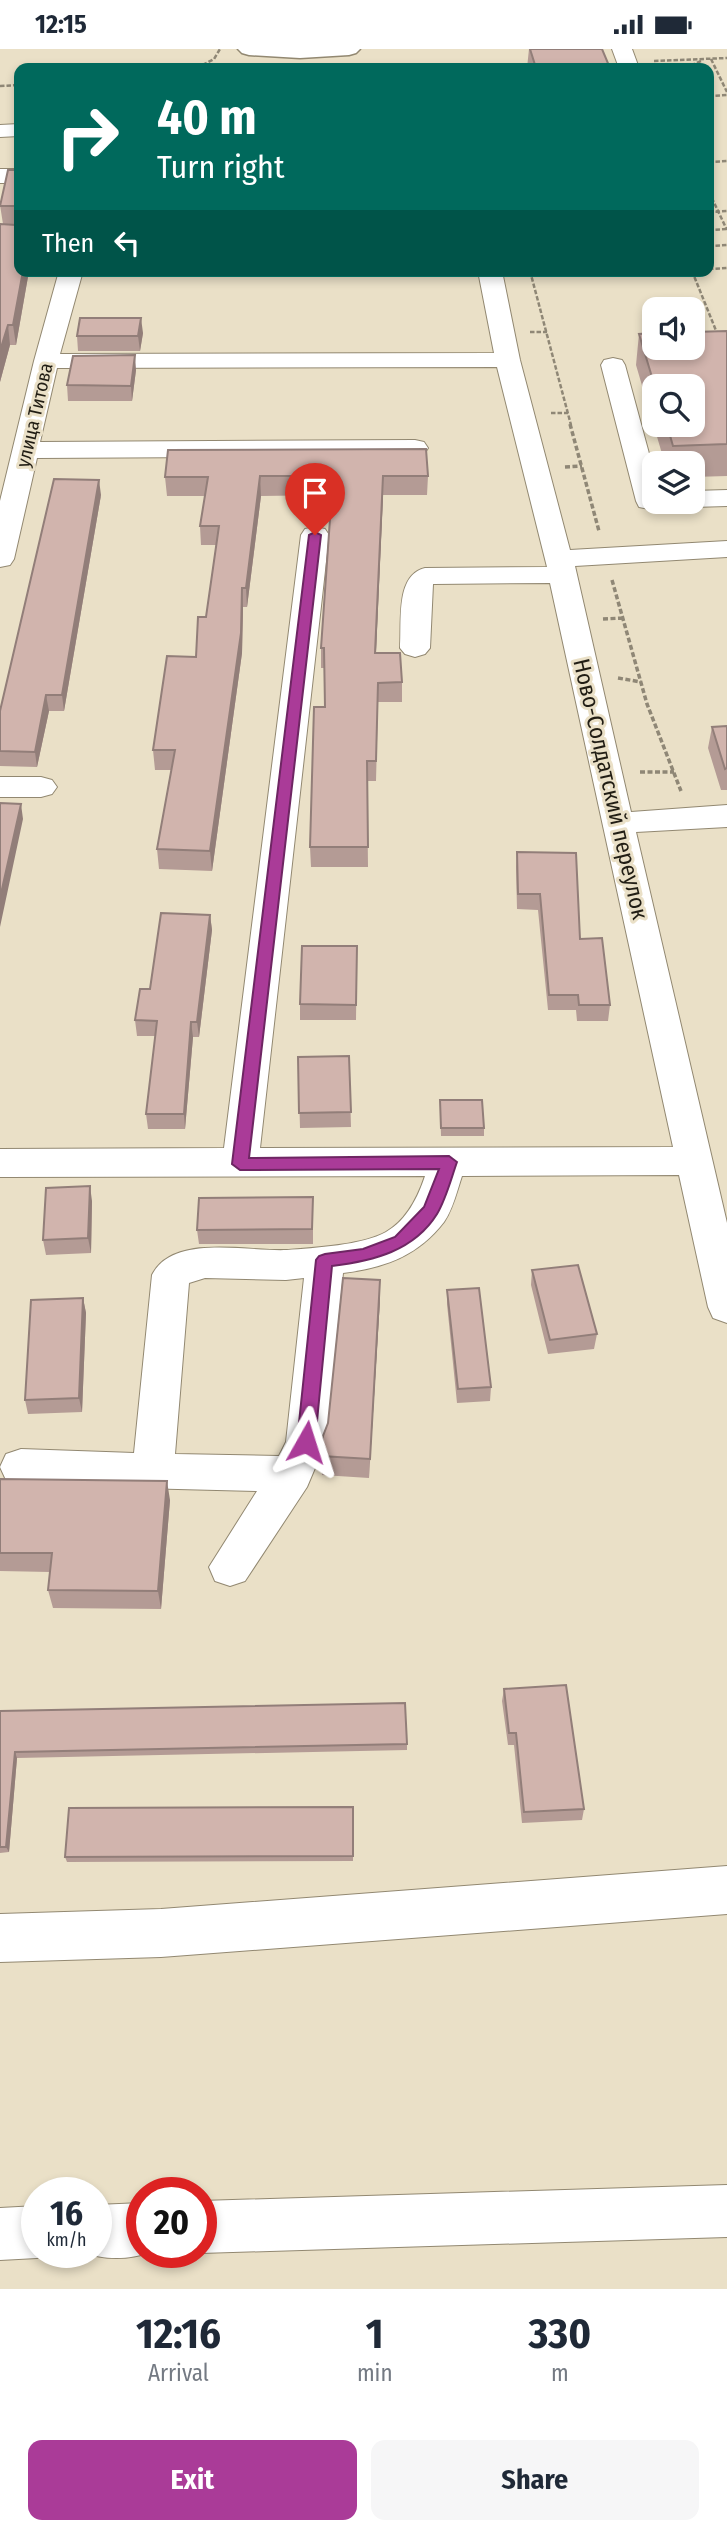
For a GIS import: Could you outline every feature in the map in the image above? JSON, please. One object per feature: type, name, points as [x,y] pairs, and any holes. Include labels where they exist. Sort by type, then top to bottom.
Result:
[{"type":"main road","points":[[249,49],[300,52],[349,49]]},
{"type":"street","name":"улица Титова","points":[[0,559],[46,361],[69,277]]},
{"type":"street","name":"Ново-Солдатский переулок","points":[[491,277],[508,360],[561,567],[727,1307]]},
{"type":"street","points":[[46,361],[508,360]]},
{"type":"street","points":[[613,365],[642,466]]},
{"type":"street","points":[[26,450],[415,448]]},
{"type":"street","points":[[705,499],[727,498]]},
{"type":"street","points":[[653,514],[657,553]]},
{"type":"street","points":[[240,1164],[315,535]]},
{"type":"street","points":[[415,648],[419,582],[425,576],[561,567],[657,553],[727,549]]},
{"type":"street","points":[[0,787],[41,787]]},
{"type":"street","points":[[618,823],[727,816]]},
{"type":"street","points":[[0,1163],[694,1161]]},
{"type":"street","points":[[153,1472],[171,1275],[184,1267],[205,1263],[286,1265],[364,1255],[401,1242],[430,1211],[449,1162]]},
{"type":"street","points":[[230,1567],[292,1474],[306,1442],[325,1260]]},
{"type":"street","points":[[21,1467],[292,1474]]},
{"type":"street","points":[[0,1938],[161,1934],[727,1890]]},
{"type":"street","points":[[217,2227],[727,2211]]},
{"type":"street","points":[[0,2234],[21,2233]]},
{"type":"path","points":[[206,63],[214,59],[219,49]]},
{"type":"path","points":[[626,59],[727,58]]},
{"type":"path","points":[[696,63],[705,59]]},
{"type":"path","points":[[711,59],[713,63]]},
{"type":"path","points":[[714,65],[727,93]]},
{"type":"path","points":[[714,204],[727,229]]},
{"type":"path","points":[[717,212],[727,211]]},
{"type":"path","points":[[694,277],[717,333]]},
{"type":"path","points":[[705,335],[727,333]]},
{"type":"building","points":[[530,49],[602,49],[608,63],[534,63]]},
{"type":"building","points":[[8,170],[14,170],[14,206],[0,206]]},
{"type":"building","points":[[0,224],[14,225],[14,277],[22,277],[13,325],[8,325],[0,351]]},
{"type":"building","points":[[80,318],[141,318],[138,336],[77,336]]},
{"type":"building","points":[[727,331],[727,444],[673,446],[670,437],[705,437],[705,374],[651,374],[647,360],[705,360],[705,332]]},
{"type":"building","points":[[135,355],[131,386],[67,385],[73,356]]},
{"type":"building","points":[[426,449],[428,476],[383,476],[375,653],[400,653],[402,682],[378,683],[376,761],[367,761],[368,847],[310,847],[314,707],[325,707],[324,648],[321,648],[333,476],[260,476],[246,588],[242,588],[241,633],[210,851],[157,849],[175,750],[153,750],[167,656],[196,657],[198,617],[206,617],[219,526],[200,526],[208,477],[165,477],[168,450]]},
{"type":"building","points":[[54,479],[99,480],[62,695],[46,695],[35,752],[0,751],[0,711]]},
{"type":"building","points":[[727,726],[727,768],[725,769],[712,727]]},
{"type":"building","points":[[0,803],[21,804],[0,898]]},
{"type":"building","points":[[517,852],[576,853],[580,939],[602,938],[610,1005],[579,1005],[578,995],[549,995],[540,894],[518,894]]},
{"type":"building","points":[[161,913],[210,915],[197,1022],[191,1022],[184,1114],[146,1114],[157,1021],[135,1020],[140,989],[150,989]]},
{"type":"building","points":[[302,946],[357,946],[356,1005],[300,1004]]},
{"type":"building","points":[[349,1056],[351,1112],[299,1113],[298,1057]]},
{"type":"building","points":[[440,1100],[482,1100],[484,1128],[441,1128]]},
{"type":"building","points":[[90,1186],[88,1238],[43,1240],[46,1188]]},
{"type":"building","points":[[313,1197],[312,1229],[197,1230],[199,1198]]},
{"type":"building","points":[[578,1265],[597,1334],[550,1340],[532,1270]]},
{"type":"building","points":[[343,1278],[380,1280],[370,1459],[321,1456],[323,1436],[328,1423]]},
{"type":"building","points":[[479,1288],[491,1387],[458,1389],[447,1290]]},
{"type":"building","points":[[83,1298],[79,1398],[25,1400],[31,1300]]},
{"type":"building","points":[[0,1479],[167,1481],[158,1591],[48,1590],[52,1553],[0,1553]]},
{"type":"building","points":[[566,1685],[584,1809],[524,1812],[516,1733],[509,1733],[504,1689]]},
{"type":"building","points":[[405,1703],[407,1744],[15,1752],[6,1847],[0,1847],[0,1711]]},
{"type":"building","points":[[353,1807],[353,1856],[65,1857],[69,1808]]},
{"type":"route","points":[[306,1442],[325,1260],[364,1255],[401,1242],[430,1211],[449,1162],[240,1164],[315,535]]}]
